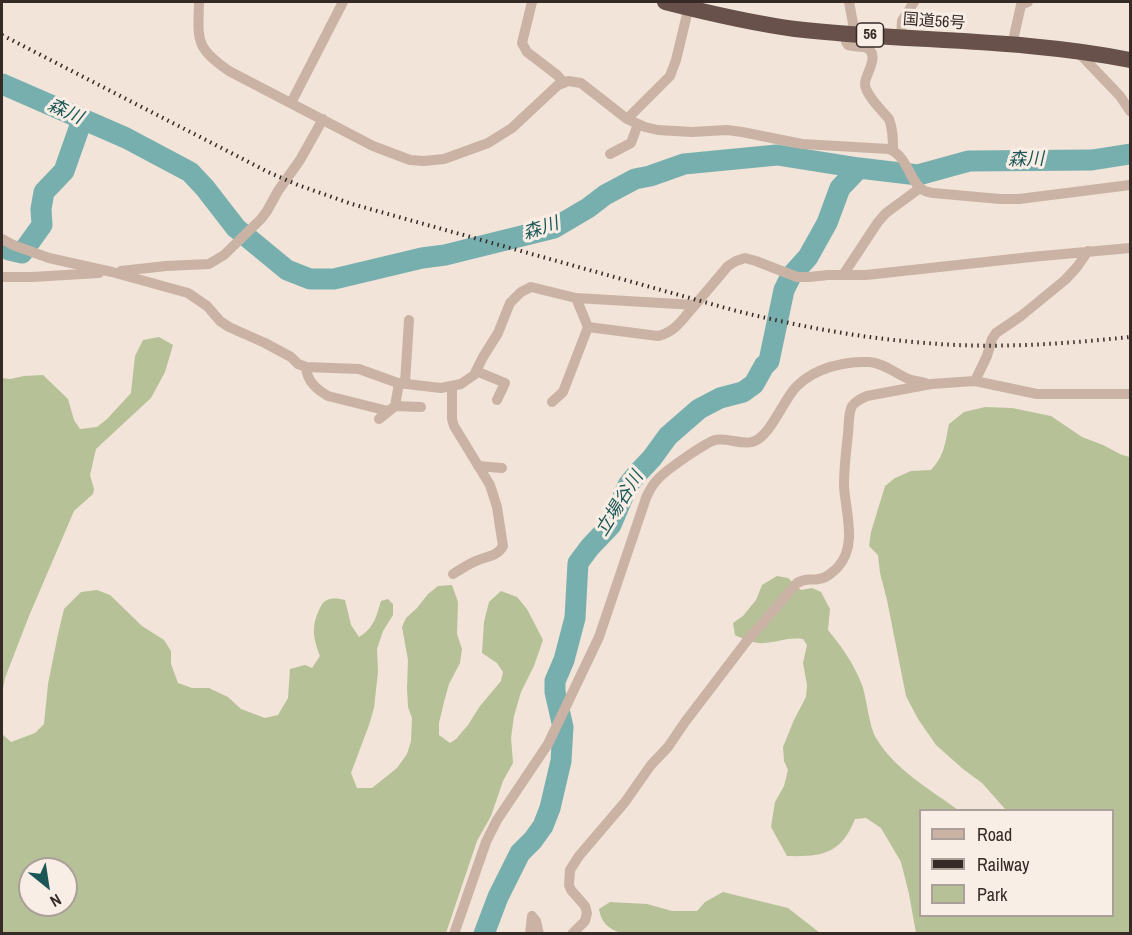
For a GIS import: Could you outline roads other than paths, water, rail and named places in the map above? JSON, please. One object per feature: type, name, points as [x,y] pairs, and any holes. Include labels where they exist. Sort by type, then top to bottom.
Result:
[{"type":"highway","name":"国道56号","points":[[666,2],[690,5],[751,22],[794,29],[1012,45],[1077,51],[1131,60]]},
{"type":"street","points":[[199,2],[200,43],[207,54],[229,71],[373,146],[410,160],[444,159],[488,143],[512,128],[558,85],[568,81],[581,83],[627,120],[658,130],[692,132],[727,130],[802,144],[893,150],[900,156],[920,188],[933,193],[1019,199],[1131,185]]},
{"type":"street","points":[[291,103],[343,2]]},
{"type":"street","points":[[532,2],[522,43],[524,48],[564,83]]},
{"type":"street","points":[[849,2],[851,34],[846,42],[848,45],[866,48],[871,53],[872,63],[865,84],[867,92],[889,119],[893,150]]},
{"type":"street","points":[[901,37],[902,21],[914,2]]},
{"type":"street","points":[[1012,45],[1020,5],[1028,2]]},
{"type":"street","points":[[627,120],[670,76],[690,5]]},
{"type":"street","points":[[1077,51],[1120,96],[1131,111]]},
{"type":"street","points":[[2,277],[32,278],[209,264],[224,255],[261,219],[300,160],[322,119]]},
{"type":"street","points":[[610,154],[631,143],[638,124]]},
{"type":"street","points":[[843,275],[878,222],[886,213],[920,188]]},
{"type":"street","points":[[2,239],[49,258],[112,272],[188,293],[207,306],[220,321],[229,327],[265,342],[306,367],[359,369],[402,383],[441,388],[452,387],[469,380],[498,333],[510,303],[521,292],[531,287],[576,298],[695,305]]},
{"type":"street","points":[[588,327],[658,336],[667,334],[674,330],[708,291],[716,278],[736,261],[746,258],[797,277],[866,275],[1131,248]]},
{"type":"street","points":[[975,381],[996,333],[1065,280],[1088,251]]},
{"type":"street","points":[[552,402],[563,392],[588,327],[576,298]]},
{"type":"street","points":[[379,419],[391,408],[402,383],[409,320]]},
{"type":"street","points":[[454,933],[486,842],[497,820],[548,744],[599,637],[652,486],[659,478],[706,444],[716,440],[752,442],[760,438],[796,386],[812,374],[826,368],[844,363],[871,362],[883,365],[912,380],[931,384]]},
{"type":"street","points":[[306,367],[307,375],[313,385],[328,396],[391,408],[421,407]]},
{"type":"street","points":[[476,371],[505,383],[496,400]]},
{"type":"street","points":[[572,933],[585,921],[587,913],[585,906],[568,885],[570,870],[579,856],[668,747],[746,642],[797,583],[804,579],[818,580],[827,576],[841,564],[850,536],[844,486],[845,459],[852,407],[858,400],[867,396],[931,384],[975,381],[1027,393],[1131,394]]},
{"type":"street","points":[[452,387],[454,426],[495,495],[502,538],[500,551],[473,562],[453,574]]},
{"type":"street","points":[[478,466],[502,468]]},
{"type":"street","points":[[530,933],[532,916],[539,933]]},
{"type":"waterway","name":"森川","points":[[2,84],[126,138],[190,172],[236,228],[287,270],[310,279],[334,279],[554,228],[605,195],[635,179],[684,164],[777,155],[918,175],[969,161],[1092,160],[1130,154]]},
{"type":"waterway","points":[[2,246],[22,253],[42,225],[41,209],[44,192],[64,171],[82,120]]},
{"type":"waterway","name":"立場谷川","points":[[484,934],[498,897],[520,853],[543,826],[550,808],[561,761],[563,727],[555,692],[555,681],[564,660],[575,618],[578,563],[611,525],[628,485],[668,436],[699,409],[720,398],[743,392],[754,384],[769,361],[784,290],[791,276],[808,257],[827,223],[840,188],[859,168]]},
{"type":"railway","points":[[2,35],[268,172],[298,185],[352,204],[733,310],[853,335],[952,345],[1028,345],[1130,337]]}]
